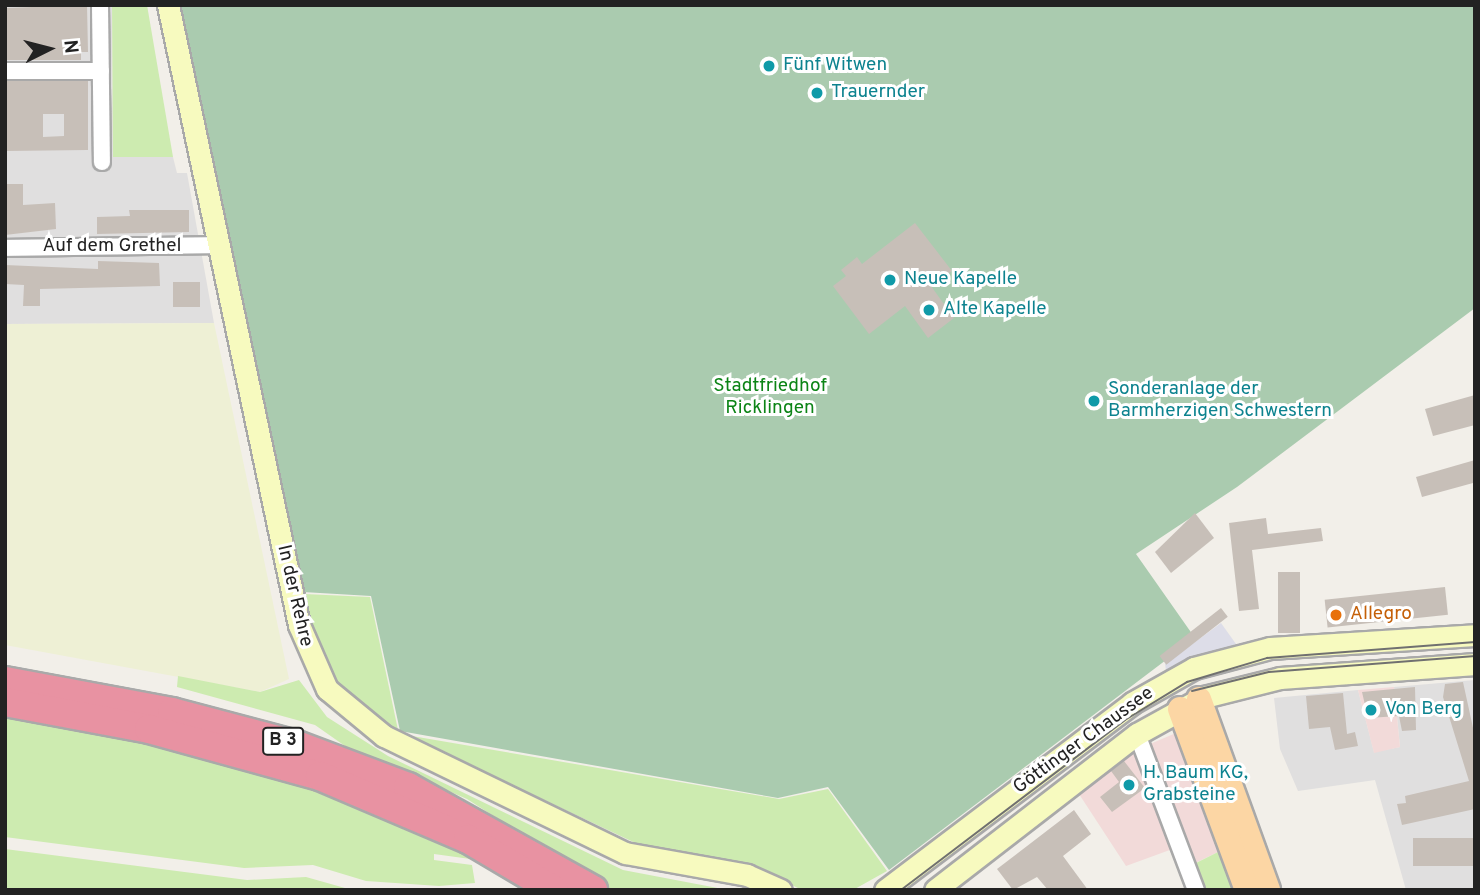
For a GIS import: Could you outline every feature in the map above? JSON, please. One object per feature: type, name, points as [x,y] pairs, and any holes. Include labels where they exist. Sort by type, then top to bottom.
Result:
[{"type":"highway","name":"B 3","points":[[5,681],[172,712],[309,749],[408,787],[593,890]]},
{"type":"highway","name":"B 3","points":[[5,702],[149,729],[320,776],[446,828],[554,890]]},
{"type":"main road","points":[[1190,704],[1247,890]]},
{"type":"main road","points":[[1190,704],[1268,890]]},
{"type":"street","points":[[100,5],[102,162]]},
{"type":"street","name":"In der Rehre","points":[[168,5],[304,647],[327,690],[384,736],[616,849],[665,864],[747,875],[781,890]]},
{"type":"street","points":[[5,71],[101,71]]},
{"type":"street","name":"Auf dem Grethel","points":[[5,248],[218,245]]},
{"type":"street","name":"Göttinger Chaussee","points":[[885,890],[1173,678],[1219,659],[1270,648],[1475,635]]},
{"type":"street","name":"Göttinger Chaussee","points":[[935,890],[1137,734],[1190,704],[1279,678],[1475,664]]},
{"type":"street","points":[[1173,678],[1186,682],[1190,704]]},
{"type":"street","points":[[1137,734],[1196,890]]},
{"type":"shaded area","points":[[5,5],[112,5],[113,157],[173,157],[177,173],[187,173],[214,323],[5,324]]},
{"type":"shaded area","points":[[1221,623],[1236,644],[1166,670],[1165,664]]},
{"type":"shaded area","points":[[1475,680],[1475,890],[1406,890],[1375,780],[1298,791],[1280,749],[1274,698],[1358,690],[1374,752],[1400,747],[1394,687]]},
{"type":"shaded area","points":[[1394,687],[1400,747],[1374,753],[1358,690]]},
{"type":"shaded area","points":[[1176,733],[1188,747],[1222,850],[1185,868],[1178,847],[1126,866],[1079,794],[1136,750]]},
{"type":"green space","points":[[112,5],[147,5],[173,157],[113,157]]},
{"type":"green space","name":"Stadtfriedhof Ricklingen","points":[[181,5],[1475,5],[1475,308],[1237,487],[1136,554],[1195,638],[889,870],[828,787],[778,798],[400,731],[371,596],[303,592]]},
{"type":"green space","points":[[214,323],[289,679],[260,692],[5,645],[5,324]]},
{"type":"green space","points":[[304,594],[370,597],[398,730],[367,713],[334,681],[316,644]]},
{"type":"green space","points":[[178,676],[260,692],[299,680],[327,717],[388,756],[623,870],[728,890],[609,890],[467,799],[345,746],[315,725],[177,687]]},
{"type":"green space","points":[[5,711],[120,732],[290,776],[485,861],[434,854],[434,860],[472,865],[475,883],[439,886],[366,881],[313,865],[244,868],[5,837]]},
{"type":"green space","points":[[406,735],[779,799],[828,789],[887,871],[853,890],[802,890],[753,866],[644,847]]},
{"type":"green space","points":[[5,849],[247,880],[306,877],[352,890],[5,890]]},
{"type":"green space","points":[[1222,850],[1235,890],[1200,890],[1192,865]]},
{"type":"building","points":[[87,5],[88,52],[81,52],[81,60],[5,60],[5,8]]},
{"type":"building","points":[[5,81],[88,81],[88,150],[5,151]],"holes":[[[43,114],[64,114],[64,136],[43,137]]]},
{"type":"building","points":[[5,184],[23,184],[23,205],[55,203],[56,229],[5,235]]},
{"type":"building","points":[[129,210],[189,210],[189,232],[97,234],[97,217],[130,216]]},
{"type":"building","name":"Neue Kapelle","points":[[915,223],[952,271],[931,286],[954,318],[928,338],[905,306],[869,334],[833,286],[846,276],[841,270],[857,257],[862,264]]},
{"type":"building","points":[[98,261],[159,263],[160,286],[40,289],[40,306],[23,306],[24,285],[5,284],[5,265],[98,269]]},
{"type":"building","points":[[173,282],[200,282],[200,307],[173,307]]},
{"type":"building","points":[[1475,395],[1475,425],[1433,436],[1425,409]]},
{"type":"building","points":[[1475,460],[1473,483],[1422,497],[1416,477]]},
{"type":"building","points":[[1195,513],[1214,538],[1171,573],[1155,552]]},
{"type":"building","points":[[1266,518],[1268,534],[1321,528],[1323,541],[1252,550],[1259,609],[1239,611],[1229,523]]},
{"type":"building","points":[[1278,572],[1300,572],[1300,633],[1278,633]]},
{"type":"building","points":[[1445,587],[1448,615],[1328,627],[1325,600]]},
{"type":"building","points":[[1221,608],[1228,617],[1166,665],[1160,656]]},
{"type":"building","points":[[1463,682],[1475,737],[1475,809],[1402,825],[1397,804],[1406,803],[1405,796],[1469,781],[1443,697],[1445,684]]},
{"type":"building","points":[[1415,687],[1416,730],[1402,731],[1399,716],[1368,718],[1362,692]]},
{"type":"building","points":[[1343,693],[1347,734],[1355,732],[1358,746],[1335,750],[1330,727],[1309,729],[1306,696]]},
{"type":"building","name":"H. Baum KG, Grabsteine","points":[[1124,761],[1145,788],[1112,812],[1100,797],[1119,782],[1111,771]]},
{"type":"building","points":[[1074,810],[1091,834],[1063,856],[1088,890],[1048,890],[1037,877],[1013,890],[997,869]]},
{"type":"building","points":[[1413,838],[1475,838],[1475,866],[1413,866]]},
{"type":"tram line","points":[[901,890],[1125,720],[1187,682],[1267,658],[1475,642]]},
{"type":"tram line","points":[[1192,691],[1269,672],[1475,656]]},
{"type":"place","name":"Fünf Witwen","points":[[769,66]]},
{"type":"place","name":"Trauernder","points":[[817,93]]},
{"type":"place","name":"Neue Kapelle","points":[[890,280]]},
{"type":"place","name":"Alte Kapelle","points":[[929,310]]},
{"type":"place","name":"Sonderanlage der Barmherzigen Schwestern","points":[[1094,401]]},
{"type":"place","name":"Allegro","points":[[1336,615]]},
{"type":"place","name":"Von Berg","points":[[1371,710]]},
{"type":"place","name":"H. Baum KG, Grabsteine","points":[[1129,785]]}]
